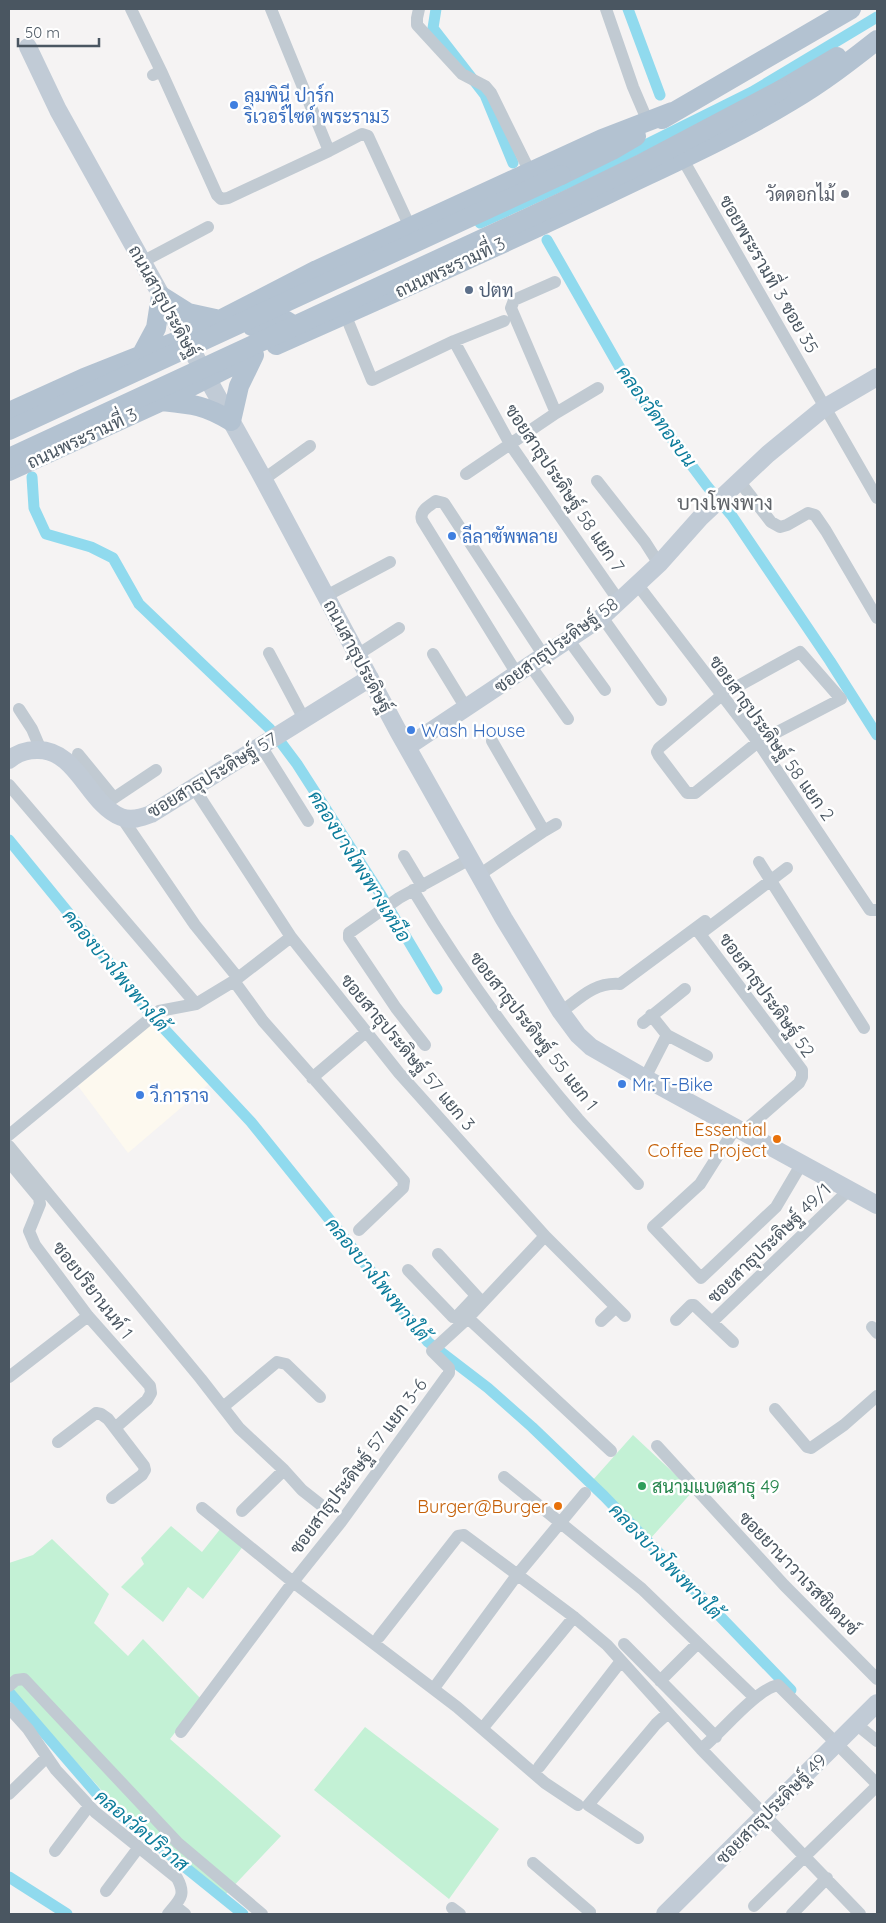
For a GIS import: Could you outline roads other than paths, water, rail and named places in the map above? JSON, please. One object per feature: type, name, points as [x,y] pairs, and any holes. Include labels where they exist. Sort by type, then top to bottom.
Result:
[{"type":"main road","name":"ถนนพระรามที่ 3","points":[[9,430],[612,150],[672,112],[850,9]]},
{"type":"main road","name":"ถนนพระรามที่ 3","points":[[9,458],[580,194],[657,156],[781,90],[828,62],[877,39]]},
{"type":"main road","name":"ถนนพระรามที่ 3","points":[[9,471],[162,401],[254,355],[545,224],[682,158],[792,101],[832,76],[877,39]]},
{"type":"main road","name":"ถนนพระรามที่ 3","points":[[9,412],[84,378],[141,356],[189,346],[220,320],[317,270],[602,139],[672,112]]},
{"type":"main road","points":[[317,270],[313,281],[314,294],[320,307],[329,314],[343,315]]},
{"type":"main road","points":[[141,356],[156,328],[161,296],[188,314],[220,320]]},
{"type":"main road","points":[[84,378],[107,391],[114,391],[189,346],[271,317],[286,320],[303,333]]},
{"type":"main road","points":[[162,401],[196,404],[231,421],[239,386],[254,355]]},
{"type":"main road","points":[[58,390],[73,393],[82,399],[90,414],[88,427],[83,436]]},
{"type":"street","points":[[131,9],[157,73],[217,195],[221,199],[228,198],[362,134],[368,136],[410,227]]},
{"type":"street","points":[[271,9],[329,151]]},
{"type":"street","points":[[419,9],[417,25],[456,68],[470,79],[484,86],[491,93],[530,172]]},
{"type":"street","points":[[606,9],[633,87],[648,122]]},
{"type":"street","name":"ถนนสาธุประดิษฐ์","points":[[28,47],[58,110],[264,479],[407,747],[479,875],[561,1012],[578,1035],[591,1046],[645,1078],[877,1205]]},
{"type":"street","name":"ซอยพระรามที่ 3 ซอย 35","points":[[682,158],[877,498]]},
{"type":"street","points":[[142,262],[208,227]]},
{"type":"street","points":[[554,282],[514,300],[511,308],[556,413]]},
{"type":"street","points":[[343,315],[372,380],[454,341],[504,321]]},
{"type":"street","name":"ซอยสาธุประดิษฐ์ 58 แยก 7","points":[[454,341],[510,444],[619,601]]},
{"type":"street","name":"ซอยสาธุประดิษฐ์ 58","points":[[407,747],[602,617],[659,564],[700,518],[768,454],[824,408],[877,377]]},
{"type":"street","points":[[466,474],[556,413],[598,388]]},
{"type":"street","points":[[264,479],[310,446]]},
{"type":"street","points":[[739,481],[771,522],[780,527],[808,513],[815,515],[877,618]]},
{"type":"street","points":[[597,482],[645,542],[659,564]]},
{"type":"street","points":[[530,665],[444,503],[439,501],[430,506],[421,514],[422,520],[568,719]]},
{"type":"street","points":[[326,596],[390,562]]},
{"type":"street","name":"ซอยสาธุประดิษฐ์ 58 แยก 2","points":[[637,584],[758,742],[870,910],[877,910]]},
{"type":"street","points":[[602,617],[661,700]]},
{"type":"street","points":[[357,655],[399,628]]},
{"type":"street","points":[[568,639],[605,690]]},
{"type":"street","points":[[800,652],[841,699],[758,742],[695,793],[691,794],[686,793],[657,752],[659,748],[722,695],[800,652]]},
{"type":"street","points":[[268,653],[304,719]]},
{"type":"street","points":[[432,654],[466,708]]},
{"type":"street","name":"ซอยสาธุประดิษฐ์ 57","points":[[40,750],[50,751],[60,756],[109,801],[111,812],[122,818],[136,819],[151,814],[370,678]]},
{"type":"street","points":[[9,760],[28,750],[40,750],[32,728],[19,709]]},
{"type":"street","points":[[492,741],[544,832]]},
{"type":"street","points":[[261,746],[308,821]]},
{"type":"street","points":[[78,754],[109,801],[156,770]]},
{"type":"street","points":[[9,785],[196,1004]]},
{"type":"street","name":"ซอยสาธุประดิษฐ์ 57 แยก 3","points":[[194,788],[291,937],[366,1032],[399,1072],[545,1236],[620,1312],[601,1321]]},
{"type":"street","points":[[122,818],[263,1021],[404,1181],[403,1188],[358,1230]]},
{"type":"street","points":[[479,875],[556,824]]},
{"type":"street","name":"ซอยสาธุประดิษฐ์ 55 แยก 1","points":[[404,856],[446,945],[531,1061],[579,1119],[638,1184]]},
{"type":"street","points":[[425,1045],[396,1008],[349,938],[349,932],[399,898],[470,859]]},
{"type":"street","points":[[759,862],[864,1028]]},
{"type":"street","name":"ซอยสาธุประดิษฐ์ 52","points":[[740,1129],[799,1083],[802,1077],[802,1070],[700,934],[787,868]]},
{"type":"street","points":[[561,1012],[591,989],[608,983],[620,984],[732,902]]},
{"type":"street","points":[[9,1135],[160,1011],[196,1004],[236,980],[291,937]]},
{"type":"street","points":[[685,989],[647,1019],[667,1035],[707,1056]]},
{"type":"street","points":[[312,1078],[366,1032]]},
{"type":"street","points":[[645,1078],[667,1035]]},
{"type":"street","points":[[740,1129],[700,1184],[653,1227],[702,1278],[776,1207],[802,1163]]},
{"type":"street","points":[[9,1146],[239,1428],[284,1470],[302,1490],[321,1506]]},
{"type":"street","name":"ซอยปริยานนท์ 1","points":[[9,1162],[39,1198],[40,1204],[29,1227],[30,1236],[88,1316],[150,1386],[152,1393],[147,1400],[115,1428]]},
{"type":"street","name":"ซอยสาธุประดิษฐ์ 49/1","points":[[712,1321],[850,1190]]},
{"type":"street","name":"ซอยสาธุประดิษฐ์ 57 แยก 3-6","points":[[181,1732],[293,1582],[341,1522],[449,1373],[449,1368],[432,1351],[468,1318],[479,1300],[545,1236]]},
{"type":"street","points":[[408,1270],[453,1318],[479,1300],[438,1254]]},
{"type":"street","points":[[676,1320],[690,1305],[697,1307],[733,1342]]},
{"type":"street","points":[[9,1377],[88,1316]]},
{"type":"street","points":[[468,1318],[611,1451]]},
{"type":"street","points":[[223,1407],[276,1362],[280,1361],[286,1364],[320,1397]]},
{"type":"street","points":[[775,1409],[807,1447],[811,1448],[830,1435],[877,1396]]},
{"type":"street","points":[[58,1442],[96,1413],[108,1419],[144,1466],[145,1470],[142,1475],[112,1498]]},
{"type":"street","name":"ซอยยานาวาเรสซิเดนซ์","points":[[657,1446],[784,1584],[877,1679]]},
{"type":"street","points":[[242,1511],[284,1470]]},
{"type":"street","points":[[504,1477],[642,1589],[755,1698]]},
{"type":"street","points":[[437,1684],[517,1576],[559,1522],[585,1493]]},
{"type":"street","points":[[202,1508],[293,1582],[433,1688],[545,1783],[578,1806]]},
{"type":"street","points":[[379,1637],[458,1536],[464,1535],[574,1617],[607,1645],[701,1749],[860,1914]]},
{"type":"street","points":[[486,1724],[574,1617]]},
{"type":"street","points":[[660,1681],[698,1643]]},
{"type":"street","points":[[624,1644],[716,1737]]},
{"type":"street","points":[[539,1767],[621,1661]]},
{"type":"street","points":[[12,1683],[24,1679],[178,1842],[262,1914]]},
{"type":"street","points":[[701,1749],[716,1737],[755,1698],[778,1685],[877,1785],[754,1906]]},
{"type":"street","name":"ซอยสาธุประดิษฐ์ 49","points":[[665,1914],[838,1744],[877,1703]]},
{"type":"street","points":[[9,1708],[28,1729],[73,1790],[89,1806],[177,1878],[183,1888],[182,1896],[171,1910],[185,1914]]},
{"type":"street","points":[[638,1838],[588,1805],[656,1724],[668,1713]]},
{"type":"street","points":[[856,1724],[877,1741]]},
{"type":"street","points":[[9,1794],[47,1757]]},
{"type":"street","points":[[55,1851],[89,1806]]},
{"type":"street","points":[[106,1891],[139,1847]]},
{"type":"street","points":[[533,1863],[590,1914]]},
{"type":"street","points":[[792,1914],[827,1878]]},
{"type":"waterway","name":"คลองวัดทองบน","points":[[436,9],[433,28],[485,95],[513,163]]},
{"type":"waterway","points":[[628,9],[660,95]]},
{"type":"waterway","points":[[480,223],[581,177],[752,92],[877,17]]},
{"type":"waterway","name":"คลองวัดทองบน","points":[[547,240],[624,375],[707,486],[732,516],[830,661],[877,735]]},
{"type":"waterway","name":"คลองบางโพงพางเหนือ","points":[[32,477],[34,508],[46,534],[91,547],[113,558],[139,604],[270,729]]},
{"type":"waterway","name":"คลองบางโพงพางเหนือ","points":[[282,744],[297,764],[381,895],[437,989]]},
{"type":"waterway","name":"คลองบางโพงพางใต้","points":[[9,840],[155,1019],[251,1122],[428,1342],[488,1388],[604,1496],[791,1690]]},
{"type":"waterway","name":"คลองวัดปริวาส","points":[[9,1692],[103,1801],[243,1914]]},
{"type":"waterway","points":[[9,1877],[67,1914]]},
{"type":"place","name":"ลุมพินี ปาร์ก ริเวอร์ไซด์ พระราม3","points":[[234,105]]},
{"type":"place","name":"วัดดอกไม้","points":[[845,194]]},
{"type":"place","name":"ปตท","points":[[469,290]]},
{"type":"place","name":"ลีลาซัพพลาย","points":[[452,536]]},
{"type":"place","name":"Wash House","points":[[411,730]]},
{"type":"place","name":"Mr. T-Bike","points":[[622,1084]]},
{"type":"place","name":"วี.การาจ","points":[[140,1095]]},
{"type":"place","name":"Essential Coffee Project","points":[[777,1139]]},
{"type":"place","name":"สนามแบตสาธุ 49","points":[[642,1486]]},
{"type":"place","name":"Burger@Burger","points":[[558,1506]]},
{"type":"district","name":"บางโพงพาง","points":[[725,502]]}]
